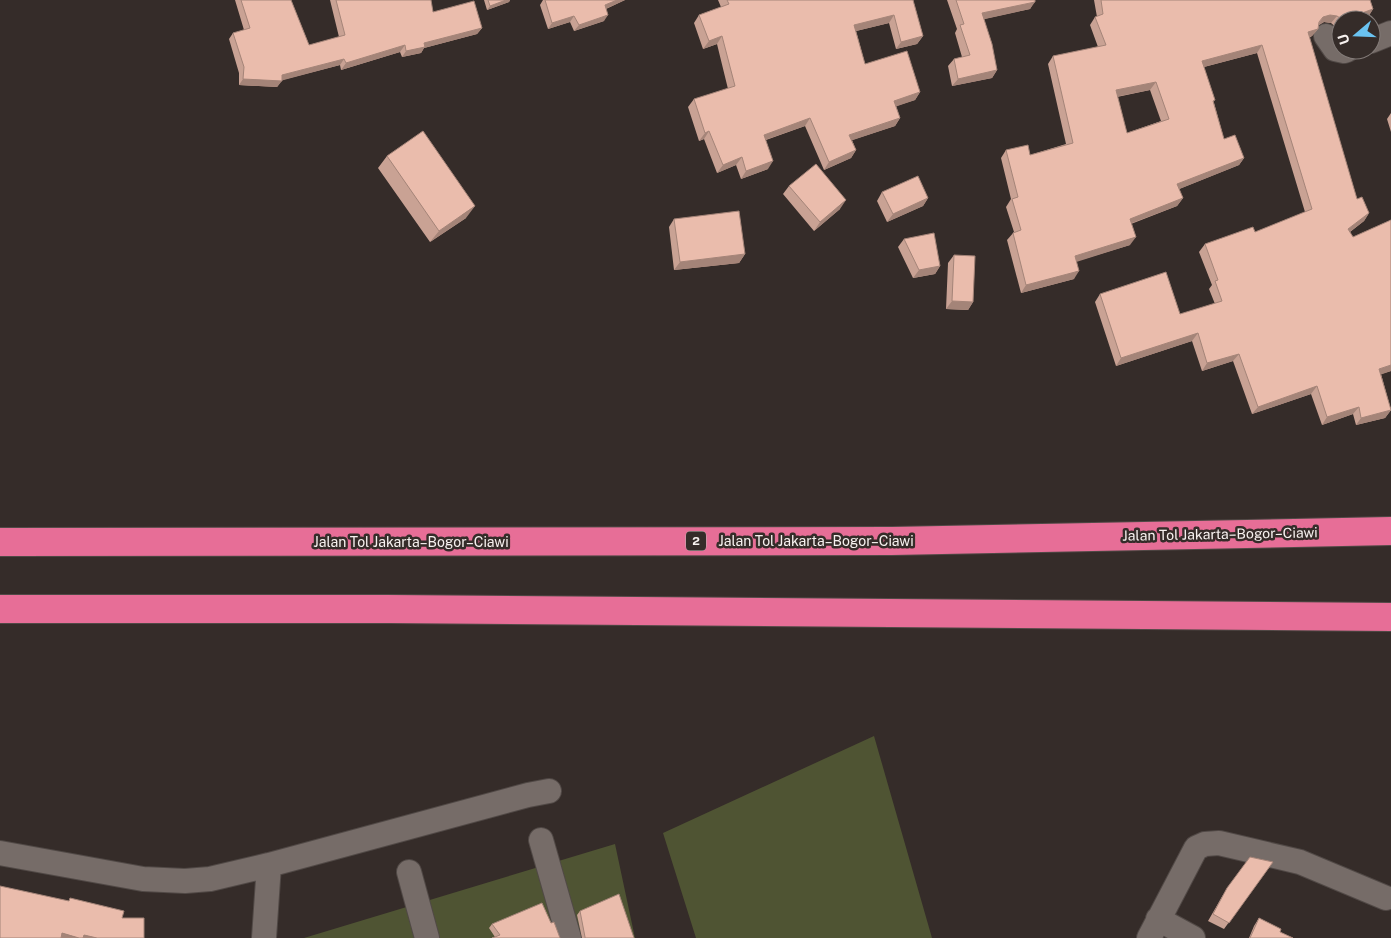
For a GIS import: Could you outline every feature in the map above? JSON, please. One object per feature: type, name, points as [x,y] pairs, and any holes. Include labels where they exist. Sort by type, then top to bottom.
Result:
[{"type":"highway","name":"Jalan Tol Jakarta–Bogor–Ciawi","points":[[0,542],[882,541],[1391,530]]},
{"type":"highway","points":[[0,609],[389,609],[1391,617]]},
{"type":"street","points":[[1326,36],[1331,43]]},
{"type":"street","points":[[0,853],[143,879],[210,879],[549,791]]},
{"type":"street","points":[[541,840],[569,938]]},
{"type":"street","points":[[1193,938],[1154,929],[1196,848],[1205,844],[1219,843],[1300,862],[1386,898]]},
{"type":"street","points":[[264,938],[269,865]]},
{"type":"street","points":[[409,872],[427,938]]},
{"type":"green space","points":[[874,736],[932,938],[696,938],[663,833]]},
{"type":"green space","points":[[615,844],[635,938],[304,938]]},
{"type":"building","points":[[241,0],[291,0],[309,45],[345,35],[336,0],[431,0],[433,12],[474,1],[482,28],[424,43],[425,47],[406,51],[405,45],[346,63],[344,59],[282,75],[282,81],[243,79],[244,67],[233,33],[250,28]]},
{"type":"building","points":[[488,0],[506,0],[490,6]]},
{"type":"building","points":[[545,0],[617,0],[605,5],[608,15],[579,25],[574,16],[552,23]]},
{"type":"building","points":[[727,0],[913,0],[923,36],[901,42],[894,15],[854,25],[865,64],[907,51],[920,92],[894,101],[900,118],[849,135],[856,150],[829,162],[810,118],[764,135],[773,161],[746,171],[742,157],[723,165],[709,131],[705,133],[694,99],[735,86],[722,36],[709,41],[699,15],[729,4]]},
{"type":"building","points":[[956,0],[1035,0],[1035,2],[982,13],[992,44],[997,70],[958,79],[954,59],[970,55],[960,25],[964,24]]},
{"type":"building","points":[[1101,0],[1370,0],[1373,9],[1331,10],[1331,15],[1323,17],[1319,22],[1318,29],[1308,32],[1357,199],[1362,197],[1369,213],[1348,229],[1353,237],[1391,220],[1391,365],[1379,369],[1391,410],[1361,418],[1359,407],[1327,417],[1317,386],[1258,407],[1239,354],[1207,363],[1198,333],[1121,358],[1100,294],[1166,272],[1180,314],[1222,301],[1215,281],[1218,280],[1205,244],[1253,227],[1255,232],[1312,209],[1262,45],[1202,61],[1215,100],[1213,101],[1224,139],[1235,135],[1244,158],[1177,184],[1183,198],[1130,219],[1136,237],[1075,256],[1079,271],[1026,285],[1013,233],[1021,230],[1012,199],[1018,197],[1006,150],[1028,145],[1030,155],[1073,143],[1053,56],[1106,45],[1095,17],[1103,14]],"holes":[[[1156,82],[1169,119],[1127,133],[1116,90]]]},
{"type":"building","points":[[423,131],[475,206],[439,231],[387,156]]},
{"type":"building","points":[[816,164],[846,200],[820,222],[789,186]]},
{"type":"building","points":[[918,176],[928,198],[893,214],[882,192]]},
{"type":"building","points":[[739,211],[745,254],[680,262],[674,219]]},
{"type":"building","points":[[934,233],[940,266],[919,270],[904,239]]},
{"type":"building","points":[[954,255],[975,256],[973,302],[952,301]]},
{"type":"building","points":[[1250,857],[1273,862],[1229,923],[1213,914],[1227,888]]},
{"type":"building","points":[[0,886],[69,901],[70,898],[124,911],[122,918],[144,918],[144,938],[97,938],[84,935],[83,938],[79,938],[62,933],[61,938],[0,938]]},
{"type":"building","points":[[619,894],[634,938],[585,938],[580,911]]},
{"type":"building","points":[[542,903],[551,923],[554,922],[560,938],[492,938],[500,935],[492,924]]},
{"type":"building","points":[[1259,918],[1281,929],[1280,932],[1293,938],[1250,938]]}]
